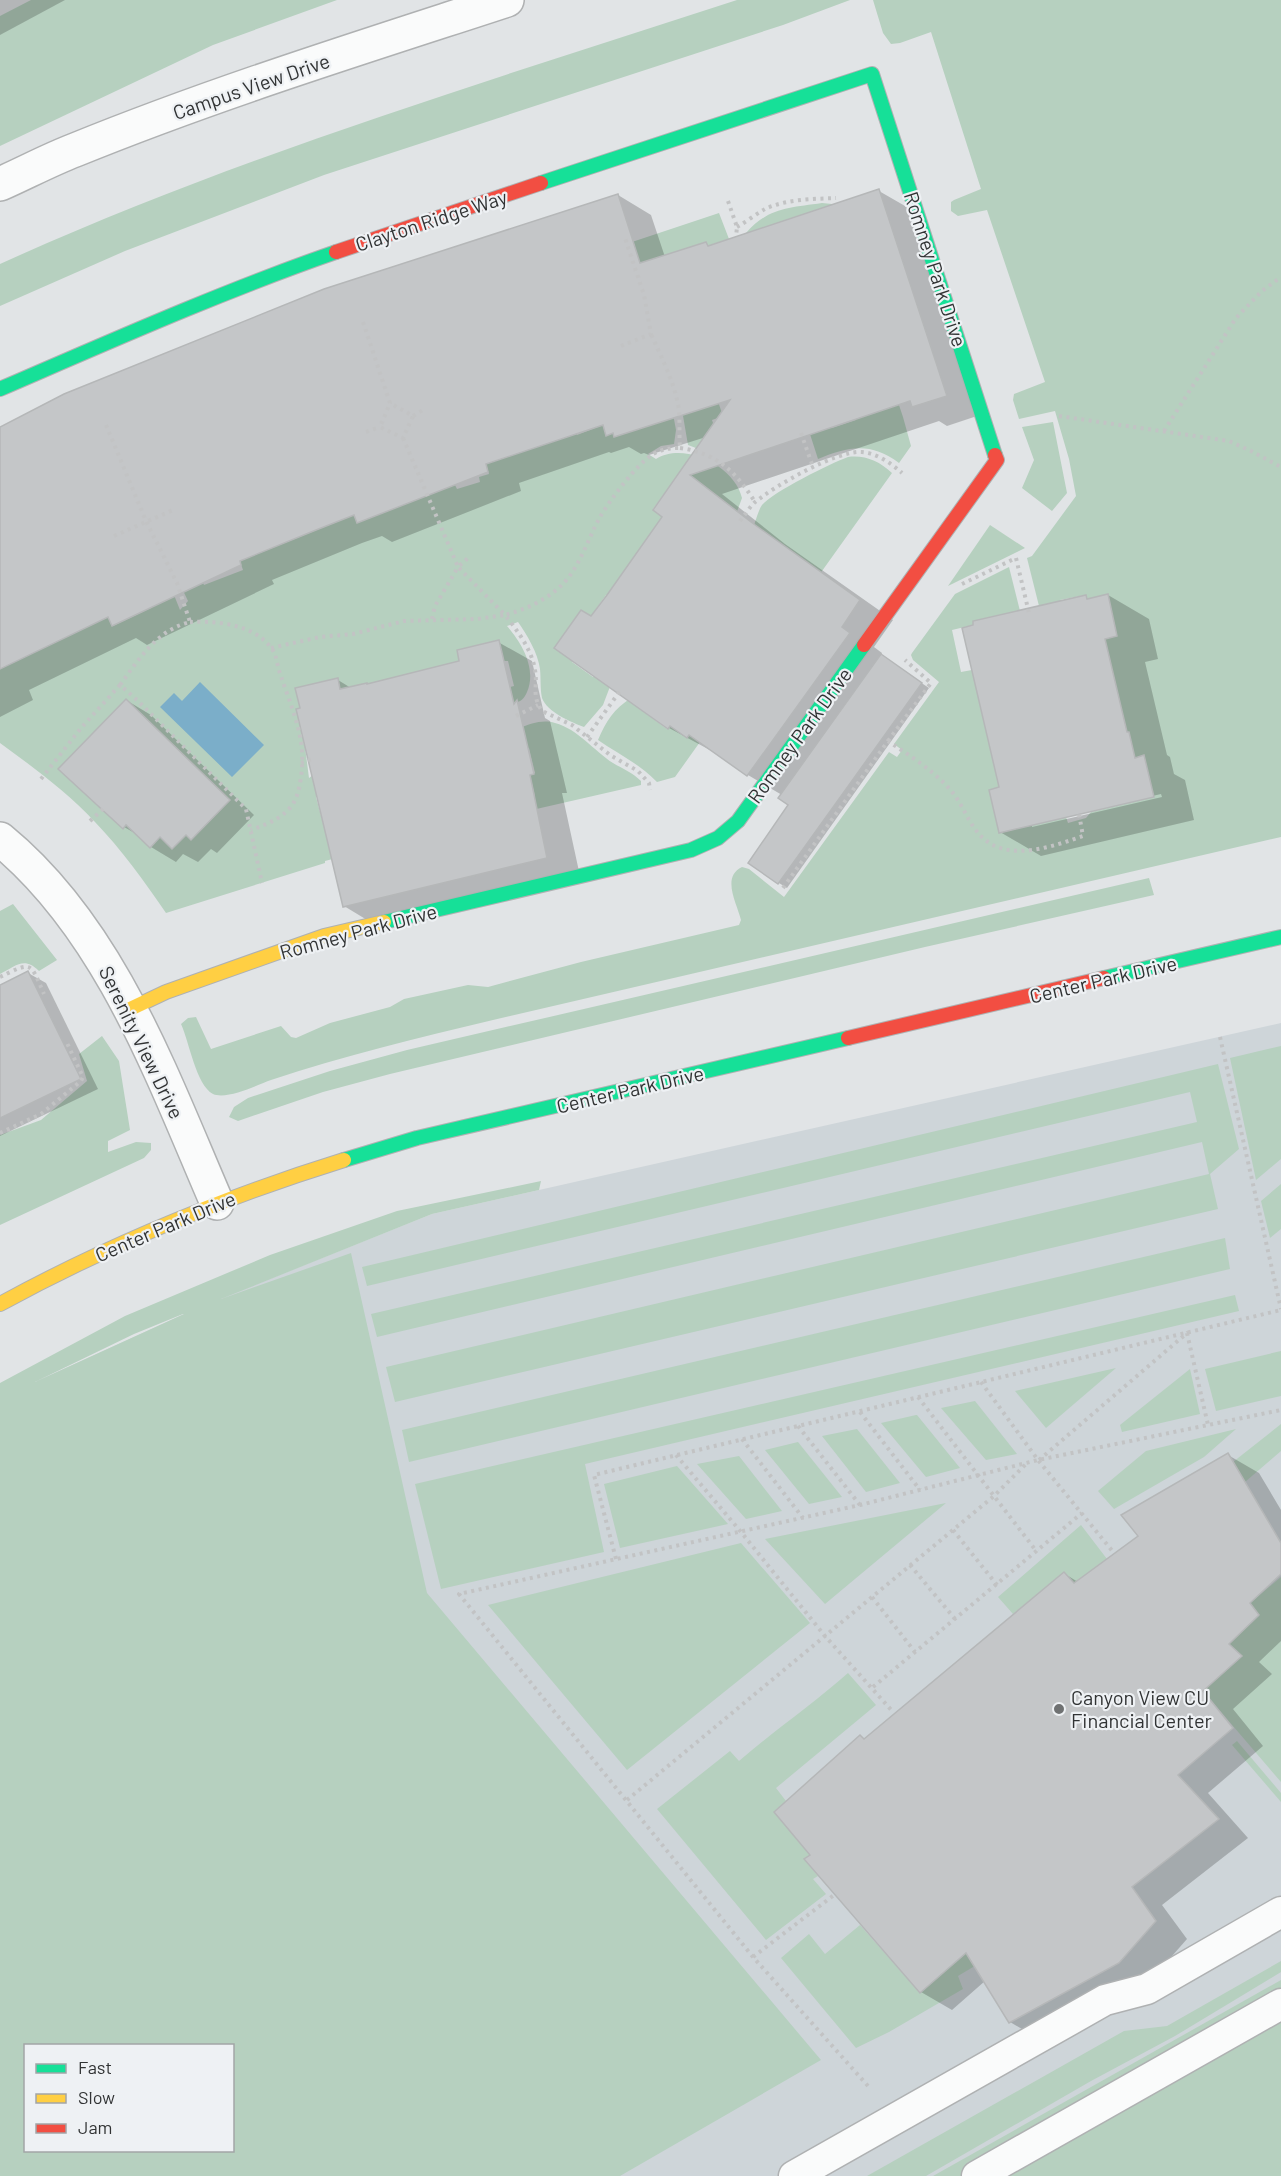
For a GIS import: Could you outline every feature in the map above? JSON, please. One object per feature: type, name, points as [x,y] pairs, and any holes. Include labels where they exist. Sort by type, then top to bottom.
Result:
[{"type":"street","name":"Campus View Drive","points":[[0,184],[74,150],[161,117],[303,67],[507,0]]},
{"type":"street","name":"Clayton Ridge Way","points":[[0,389],[286,269],[872,74]]},
{"type":"street","name":"Romney Park Drive","points":[[130,1009],[166,992],[324,936],[691,850],[718,838],[738,821],[997,460],[872,74]]},
{"type":"street","name":"Serenity View Drive","points":[[0,838],[50,888],[75,918],[105,964],[130,1009],[217,1203]]},
{"type":"street","name":"Center Park Drive","points":[[0,1304],[98,1254],[217,1203],[341,1160],[417,1138],[1281,938]]},
{"type":"lane","points":[[794,2176],[1105,2000],[1148,1989],[1281,1912]]},
{"type":"lane","points":[[977,2176],[1281,2004]]},
{"type":"path","points":[[737,227],[778,205],[793,201],[836,198]]},
{"type":"path","points":[[728,201],[737,227],[736,237]]},
{"type":"path","points":[[625,238],[644,295],[651,334],[665,364],[679,411],[680,448]]},
{"type":"path","points":[[1164,431],[1236,318],[1262,291],[1281,277]]},
{"type":"path","points":[[363,322],[390,404],[380,427]]},
{"type":"path","points":[[621,346],[651,334]]},
{"type":"path","points":[[390,404],[413,416]]},
{"type":"path","points":[[403,438],[413,416],[423,410]]},
{"type":"path","points":[[1059,416],[1234,443],[1281,467]]},
{"type":"path","points":[[106,425],[146,521],[177,583],[190,622]]},
{"type":"path","points":[[366,432],[380,427],[403,438],[458,567],[505,615],[519,634],[536,671],[535,695],[542,711],[572,725],[610,755],[638,771],[649,783],[650,790]]},
{"type":"path","points":[[801,434],[813,467]]},
{"type":"path","points":[[271,648],[320,637],[353,634],[404,621],[477,619],[505,615],[530,606],[558,589],[573,570],[601,516],[615,495],[652,455],[663,450],[680,448],[703,454],[722,464],[738,477],[755,502]]},
{"type":"path","points":[[740,521],[755,502],[813,467],[844,453],[862,452],[881,458],[902,472]]},
{"type":"path","points":[[114,536],[173,510]]},
{"type":"path","points":[[432,619],[435,606],[451,575],[469,557]]},
{"type":"path","points":[[955,587],[1016,558],[1029,613]]},
{"type":"path","points":[[40,779],[146,651],[163,634],[181,624],[190,622],[206,621],[239,628],[259,636],[271,648],[295,719],[302,751],[300,789],[293,804],[282,816],[269,824],[251,830]]},
{"type":"path","points":[[783,888],[931,683],[906,662],[904,657],[906,652]]},
{"type":"path","points":[[120,685],[246,809],[262,883]]},
{"type":"path","points":[[587,736],[620,691]]},
{"type":"path","points":[[516,716],[538,705]]},
{"type":"path","points":[[888,741],[941,779],[954,794],[976,830],[984,839],[1001,848],[1042,848],[1083,836],[1079,814]]},
{"type":"path","points":[[301,763],[312,759]]},
{"type":"path","points":[[90,821],[103,809]]},
{"type":"path","points":[[0,977],[28,966],[34,970],[44,994]]},
{"type":"path","points":[[616,1559],[594,1475],[1281,1310],[1220,1037]]},
{"type":"path","points":[[0,1133],[41,1114],[81,1081],[83,1077],[66,1041]]},
{"type":"path","points":[[1187,1333],[1208,1425]]},
{"type":"path","points":[[1038,1460],[1187,1333]]},
{"type":"path","points":[[981,1382],[1038,1460],[1114,1554]]},
{"type":"path","points":[[918,1397],[1036,1551]]},
{"type":"path","points":[[870,2087],[753,1957],[459,1594],[860,1505],[1038,1460],[1281,1410]]},
{"type":"path","points":[[860,1412],[920,1490]]},
{"type":"path","points":[[798,1426],[860,1505]]},
{"type":"path","points":[[742,1439],[803,1518]]},
{"type":"path","points":[[676,1455],[825,1636],[893,1712]]},
{"type":"path","points":[[627,1800],[994,1496],[1028,1463]]},
{"type":"path","points":[[873,1688],[1082,1513]]},
{"type":"path","points":[[953,1530],[997,1585]]},
{"type":"path","points":[[910,1565],[955,1619]]},
{"type":"path","points":[[872,1597],[915,1652]]},
{"type":"path","points":[[753,1957],[834,1895]]},
{"type":"shaded area","points":[[1281,1023],[1281,2176],[0,2176],[0,1398],[202,1306],[432,1214]]},
{"type":"green space","points":[[31,0],[337,0],[213,45],[0,146],[0,16]]},
{"type":"green space","points":[[737,0],[850,0],[783,25],[324,175],[125,251],[0,306],[0,264],[90,225],[272,154]]},
{"type":"green space","points":[[873,0],[1281,0],[1281,837],[465,1027],[326,1063],[234,1094],[213,1094],[202,1082],[181,1024],[188,1018],[196,1017],[211,1049],[281,1026],[291,1037],[296,1038],[330,1023],[390,1007],[404,999],[468,985],[488,987],[581,962],[739,925],[741,920],[731,884],[732,877],[742,867],[749,869],[784,897],[889,752],[897,757],[902,750],[894,744],[939,682],[913,660],[912,653],[955,594],[1009,567],[1021,615],[999,615],[973,621],[973,625],[952,630],[961,672],[972,670],[999,787],[989,790],[999,833],[1066,817],[1068,823],[1086,818],[1091,812],[1154,797],[1144,756],[1135,758],[1105,639],[1117,636],[1108,594],[1087,599],[1085,595],[1060,600],[1061,606],[1040,610],[1027,558],[1032,556],[1076,496],[1069,459],[1055,411],[1019,419],[1013,400],[1014,394],[1045,382],[987,210],[958,216],[951,211],[951,202],[981,189],[931,32],[891,44],[883,33]]},
{"type":"green space","points":[[822,203],[832,204],[903,417],[911,446],[899,463],[879,452],[860,448],[840,451],[818,459],[809,431],[831,424],[832,428],[856,420],[856,415],[746,233],[771,213]]},
{"type":"green space","points":[[719,213],[729,239],[707,246],[705,242],[679,251],[714,390],[723,416],[712,420],[725,459],[688,445],[681,404],[632,242]]},
{"type":"green space","points":[[671,403],[676,430],[674,444],[661,446],[648,454],[656,459],[667,454],[680,453],[707,460],[730,476],[742,498],[735,517],[677,476],[653,509],[662,517],[609,596],[606,595],[591,616],[581,610],[557,644],[575,658],[572,662],[593,677],[597,674],[611,684],[603,705],[584,727],[560,716],[545,703],[541,694],[537,657],[518,622],[507,626],[523,648],[529,665],[530,683],[527,692],[518,702],[513,703],[510,687],[514,686],[508,661],[503,661],[498,640],[457,650],[459,661],[368,686],[367,683],[340,689],[338,679],[300,708],[309,778],[316,773],[320,796],[316,797],[323,823],[494,806],[535,796],[530,775],[535,773],[529,748],[524,749],[519,728],[541,722],[555,723],[571,730],[606,758],[638,778],[641,785],[410,838],[325,861],[325,863],[166,913],[124,855],[95,822],[61,790],[0,743],[0,669],[108,617],[113,626],[151,608],[141,586],[172,590],[180,610],[188,601],[170,563],[195,565],[204,585],[243,570],[240,561],[354,515],[357,523],[395,508],[443,466],[449,487],[455,485],[457,489],[480,482],[479,477],[489,474],[486,464],[575,432],[577,435],[603,425],[606,435],[613,433],[614,437],[639,429]]},
{"type":"green space","points":[[1053,422],[1067,493],[1052,511],[1022,488],[1034,460],[1022,427]]},
{"type":"green space","points":[[848,457],[872,460],[892,473],[675,777],[657,782],[636,764],[598,740],[611,716],[631,698],[644,712],[667,729],[670,726],[687,738],[712,703],[755,522],[761,507],[768,499],[816,471]]},
{"type":"green space","points":[[990,525],[1025,548],[948,586]]},
{"type":"green space","points":[[1149,878],[1154,895],[390,1074],[323,1092],[238,1121],[229,1117],[234,1107],[248,1098],[330,1071],[407,1050]]},
{"type":"green space","points":[[13,904],[57,960],[39,971],[34,966],[24,963],[0,974],[0,911]]},
{"type":"green space","points":[[102,1036],[119,1061],[130,1130],[108,1141],[108,1152],[136,1142],[151,1143],[151,1150],[144,1158],[0,1225],[0,1135],[41,1120],[87,1081],[79,1054]]},
{"type":"green space","points":[[1281,1046],[1281,1159],[1256,1180],[1230,1058]]},
{"type":"green space","points":[[1218,1064],[1239,1149],[1210,1174],[1218,1209],[395,1402],[386,1367],[1209,1174],[1202,1142],[377,1337],[371,1314],[1197,1122],[1190,1092],[367,1286],[362,1267]]},
{"type":"green space","points":[[541,1181],[539,1190],[432,1214],[221,1299],[351,1253],[427,1593],[821,2060],[620,2176],[0,2176],[0,1383],[125,1316],[270,1255],[397,1211]],"holes":[[[184,1314],[35,1382],[134,1334]]]},
{"type":"green space","points":[[1281,1184],[1281,1229],[1270,1238],[1261,1201]]},
{"type":"green space","points":[[1225,1238],[1230,1269],[409,1462],[402,1430]]},
{"type":"green space","points":[[1235,1295],[1239,1311],[585,1464],[604,1552],[441,1589],[415,1484]]},
{"type":"green space","points":[[1281,1351],[1281,1396],[1216,1411],[1205,1369]]},
{"type":"green space","points":[[1116,1368],[1046,1428],[1015,1391]]},
{"type":"green space","points":[[1190,1369],[1200,1414],[1122,1432],[1120,1425]]},
{"type":"green space","points":[[975,1401],[1017,1454],[986,1460],[941,1408]]},
{"type":"green space","points":[[917,1415],[960,1468],[926,1477],[881,1423]]},
{"type":"green space","points":[[1281,1424],[1281,1451],[1245,1482],[1233,1462]]},
{"type":"green space","points":[[857,1429],[900,1483],[866,1492],[822,1436]]},
{"type":"green space","points":[[1236,1429],[1204,1457],[1114,1509],[1098,1491],[1146,1451]]},
{"type":"green space","points":[[798,1442],[842,1497],[809,1504],[765,1450]]},
{"type":"green space","points":[[739,1456],[782,1511],[746,1519],[697,1464]]},
{"type":"green space","points":[[677,1466],[728,1524],[620,1548],[604,1484]]},
{"type":"green space","points":[[946,1503],[825,1604],[765,1539]]},
{"type":"green space","points":[[1081,1525],[1107,1559],[1084,1595],[1064,1572],[1013,1614],[998,1597]]},
{"type":"green space","points":[[741,1543],[810,1623],[627,1770],[488,1605]]},
{"type":"green space","points":[[1281,1577],[1281,1782],[1203,1691],[1242,1656],[1229,1644],[1259,1616],[1250,1603]]},
{"type":"green space","points":[[848,1673],[876,1705],[776,1788],[786,1801],[774,1812],[810,1855],[804,1859],[818,1876],[813,1879],[826,1894],[766,1940],[657,1809],[730,1751],[739,1761]]},
{"type":"green space","points":[[1237,1741],[1281,1793],[1281,1802],[1232,1745]]},
{"type":"green space","points":[[1051,1876],[1025,1936],[958,1976],[963,1989],[889,2032],[856,2048],[781,1958],[809,1934],[825,1954],[860,1925],[920,1993]]},
{"type":"green space","points":[[1281,1961],[1281,1972],[1175,2036],[1091,2081],[926,2176],[867,2176],[1124,2031],[1167,2026]]},
{"type":"green space","points":[[1281,1980],[1281,2176],[933,2176]]},
{"type":"water","points":[[200,682],[264,745],[232,777],[160,707],[174,693],[182,701]]},
{"type":"building","points":[[879,189],[947,396],[912,407],[910,401],[690,475],[860,600],[842,627],[850,633],[747,776],[689,735],[687,738],[670,726],[668,729],[554,648],[581,610],[591,616],[607,595],[662,517],[653,510],[730,400],[614,437],[613,433],[606,436],[603,425],[486,464],[488,472],[357,523],[354,515],[316,530],[240,561],[241,565],[112,626],[108,617],[0,669],[0,427],[64,394],[324,289],[618,194],[640,263],[706,242],[708,246]]},
{"type":"building","points":[[1108,594],[1117,636],[1105,639],[1135,758],[1144,755],[1154,797],[999,833],[989,790],[999,787],[962,628],[973,625],[973,621],[1086,595],[1087,599]]},
{"type":"building","points":[[499,640],[514,704],[517,700],[534,774],[530,775],[547,858],[343,907],[296,709],[300,708],[295,688],[338,678],[340,689],[367,684],[459,661],[457,650]]},
{"type":"building","points":[[881,654],[922,683],[778,884],[748,863],[788,805],[778,798]]},
{"type":"building","points":[[126,699],[230,800],[191,840],[186,835],[172,849],[160,837],[150,848],[126,825],[123,829],[58,769]]},
{"type":"building","points":[[28,971],[81,1079],[0,1118],[0,985]]},
{"type":"building","name":"Canyon View CU Financial Center","points":[[1228,1453],[1281,1543],[1281,1574],[1250,1603],[1259,1615],[1229,1644],[1242,1656],[1203,1691],[1233,1728],[1178,1775],[1219,1819],[1132,1887],[1156,1921],[1119,1963],[1009,2023],[966,1953],[920,1993],[804,1859],[810,1855],[774,1812],[860,1735],[864,1739],[1064,1572],[1074,1583],[1138,1536],[1121,1515]]},
{"type":"traffic: fast","points":[[541,183],[872,74],[995,455]]},
{"type":"traffic: fast","points":[[0,389],[208,300],[336,252]]},
{"type":"traffic: fast","points":[[384,922],[691,850],[718,838],[738,821],[864,645]]},
{"type":"traffic: fast","points":[[1104,978],[1281,937]]},
{"type":"traffic: fast","points":[[344,1160],[417,1138],[848,1038]]},
{"type":"traffic: slow","points":[[130,1009],[166,992],[324,936],[384,922]]},
{"type":"traffic: slow","points":[[0,1304],[83,1261],[169,1223],[344,1160]]},
{"type":"traffic: jam","points":[[336,252],[541,183]]},
{"type":"traffic: jam","points":[[864,645],[997,460],[995,455]]},
{"type":"traffic: jam","points":[[848,1038],[1104,978]]},
{"type":"place","name":"Canyon View CU Financial Center","points":[[1059,1709]]}]
